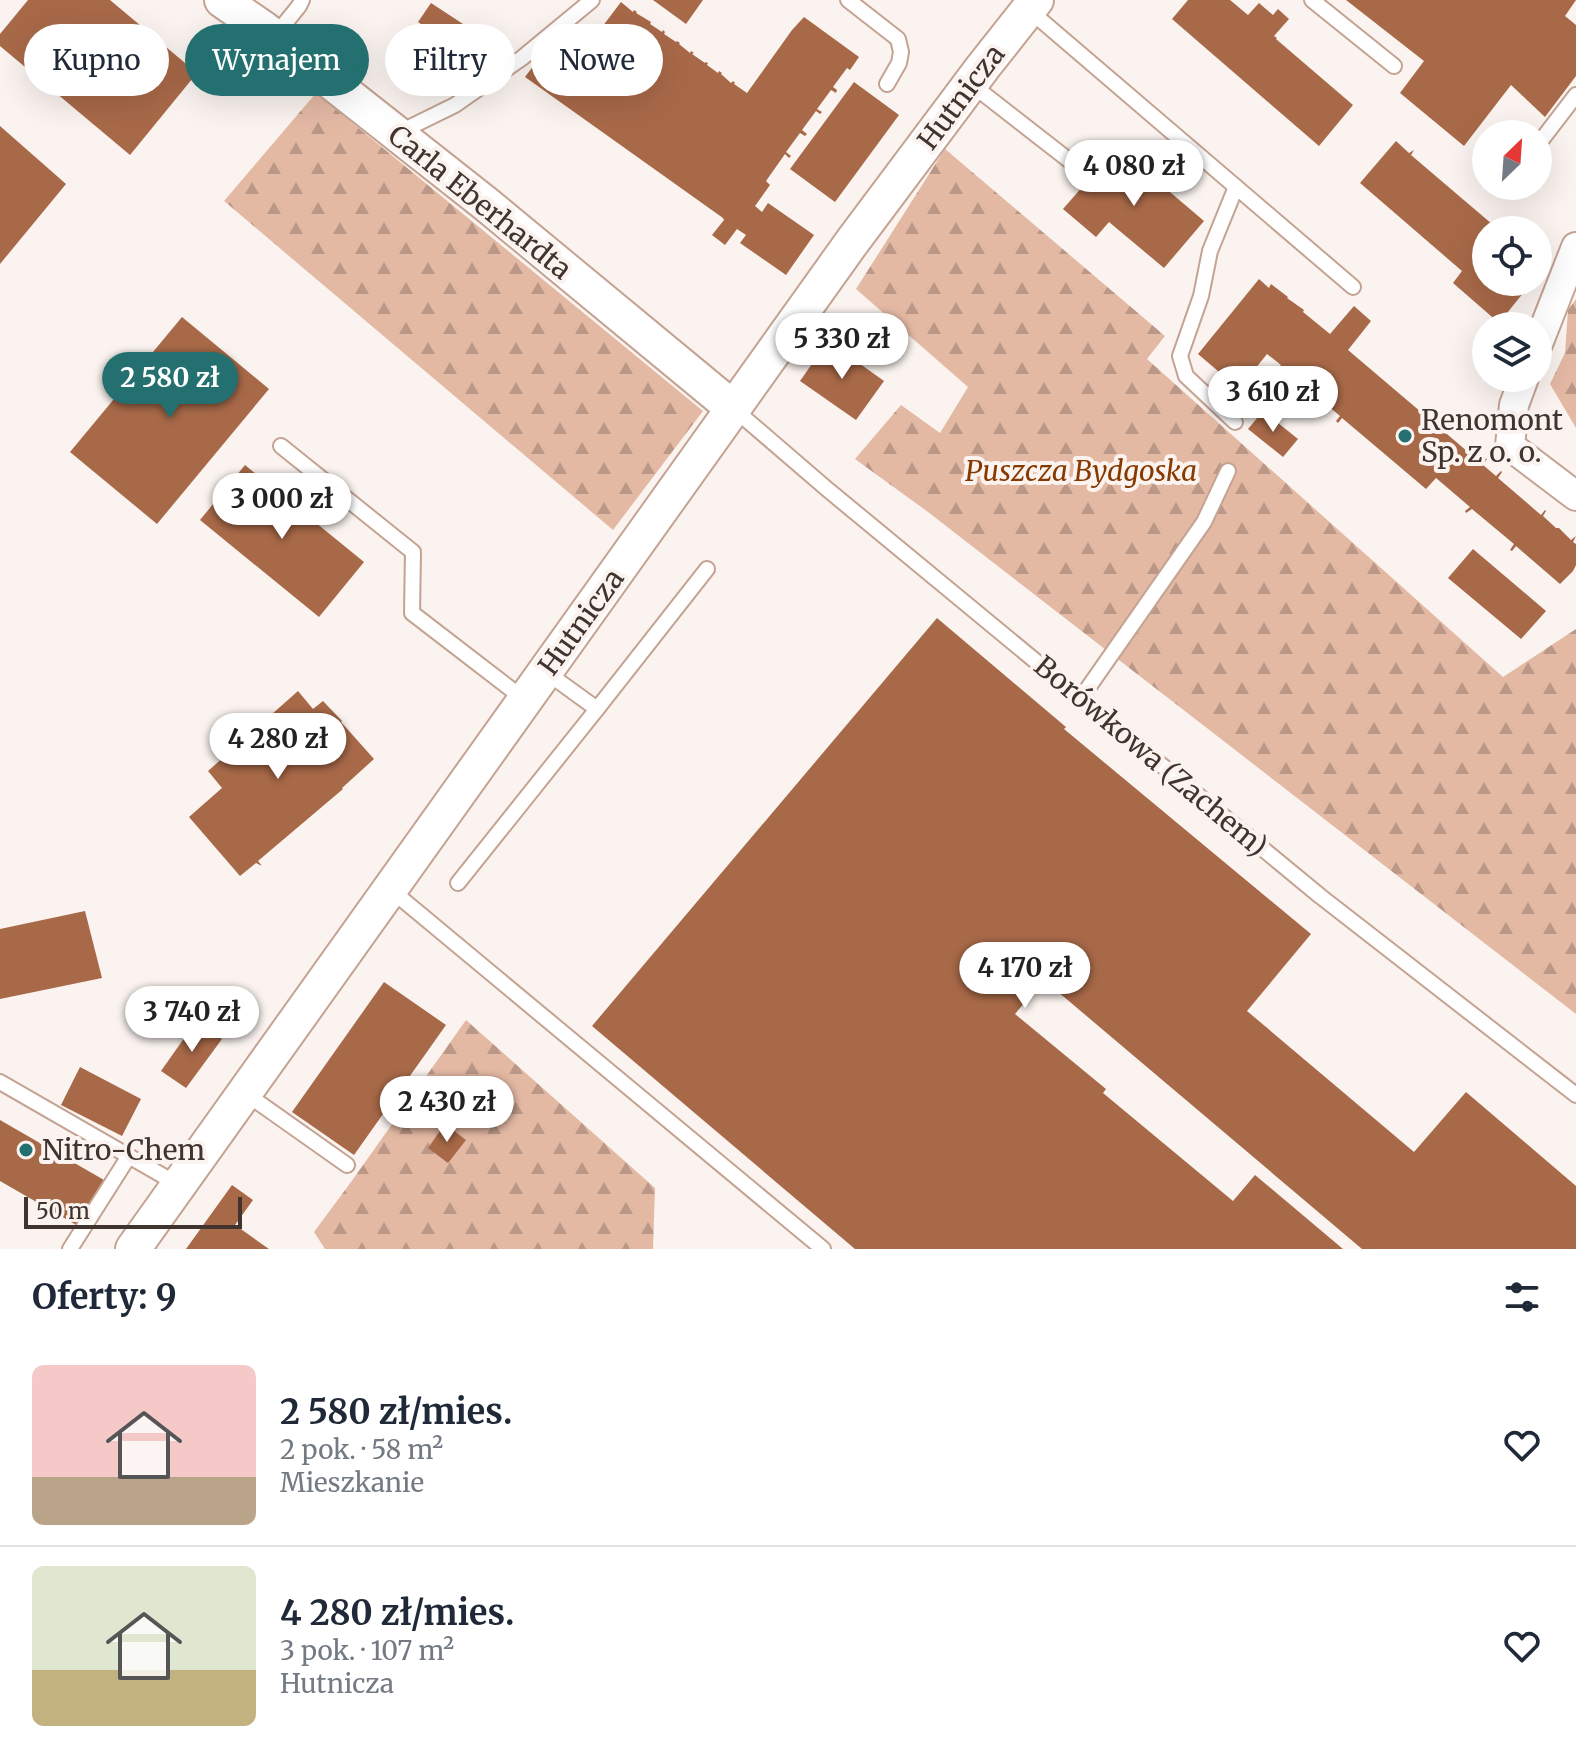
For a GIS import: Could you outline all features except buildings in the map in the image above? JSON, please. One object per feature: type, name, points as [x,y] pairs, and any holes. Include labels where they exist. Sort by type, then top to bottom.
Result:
[{"type":"street","name":"Carla Eberhardta","points":[[222,0],[256,24]]},
{"type":"street","name":"Hutnicza","points":[[133,1249],[852,242],[971,84],[1027,3]]},
{"type":"street","name":"Carla Eberhardta","points":[[348,96],[486,204],[734,409]]},
{"type":"street","points":[[1551,312],[1576,247]]},
{"type":"street","points":[[1519,392],[1514,405],[1510,446],[1576,496]]},
{"type":"lane","points":[[284,24],[302,0]]},
{"type":"lane","points":[[396,134],[455,105],[522,58],[592,0]]},
{"type":"lane","points":[[848,0],[898,39],[901,52],[899,63],[887,84]]},
{"type":"lane","points":[[1312,0],[1394,66]]},
{"type":"lane","points":[[1027,3],[1353,287]]},
{"type":"lane","points":[[971,84],[1075,165]]},
{"type":"lane","points":[[1552,126],[1576,95]]},
{"type":"lane","points":[[1235,422],[1186,376],[1180,356],[1201,296],[1210,251],[1236,187]]},
{"type":"lane","name":"Borówkowa (Zachem)","points":[[734,409],[1320,896],[1576,1095]]},
{"type":"lane","points":[[281,446],[413,552],[412,613],[525,700]]},
{"type":"lane","points":[[1081,698],[1204,522],[1228,471]]},
{"type":"lane","points":[[458,883],[707,569]]},
{"type":"lane","points":[[546,671],[597,709]]},
{"type":"lane","points":[[390,889],[823,1249]]},
{"type":"lane","points":[[0,1082],[179,1185]]},
{"type":"lane","points":[[244,1092],[347,1165]]},
{"type":"lane","points":[[70,1249],[129,1156]]},
{"type":"green space","points":[[313,96],[320,96],[703,411],[613,530],[224,201]]},
{"type":"green space","name":"Puszcza Bydgoska","points":[[945,149],[1165,336],[1147,359],[1503,677],[1576,629],[1576,1014],[928,512],[855,459],[901,405],[940,433],[968,387],[856,289]]},
{"type":"green space","points":[[1576,299],[1576,428],[1552,387],[1552,380],[1565,353],[1568,310]]},
{"type":"green space","points":[[466,1020],[655,1188],[653,1249],[325,1249],[314,1232]]},
{"type":"place","name":"Renomont Sp. z o. o.","points":[[1405,436]]},
{"type":"place","name":"Nitro-Chem","points":[[26,1150]]}]
